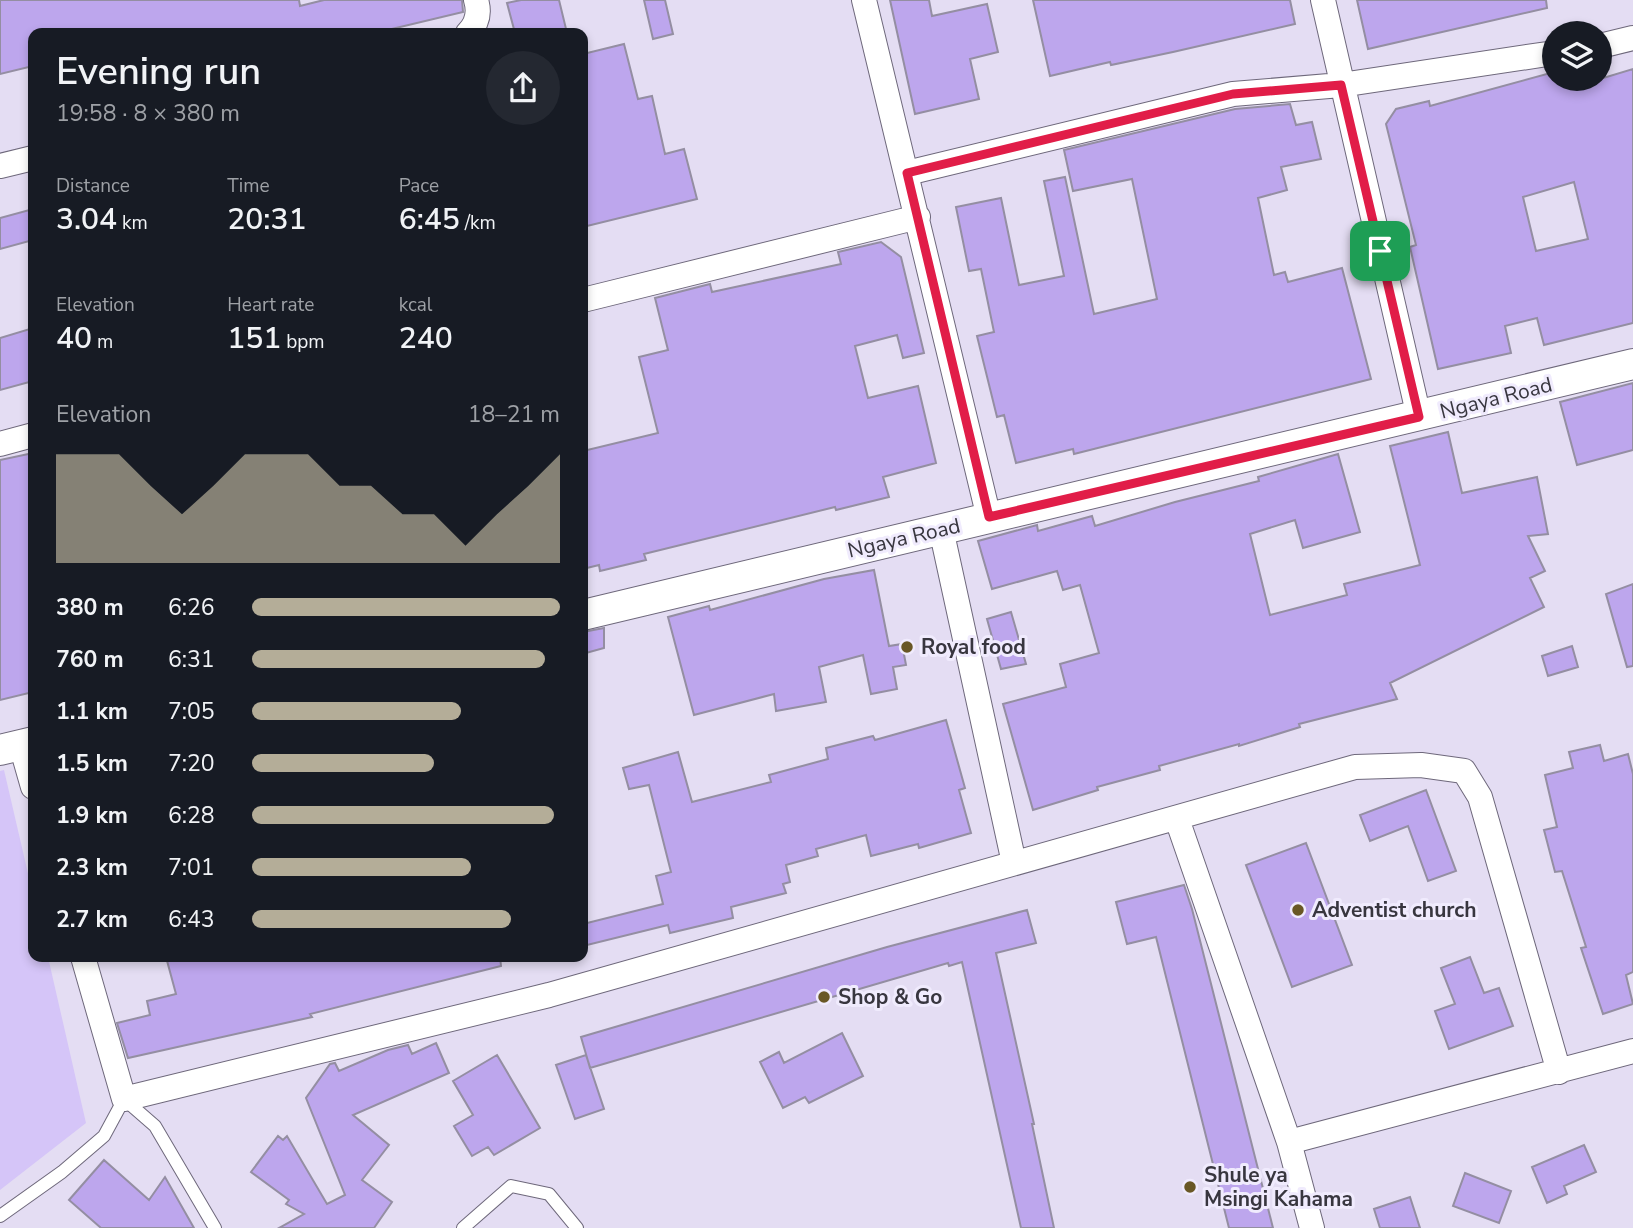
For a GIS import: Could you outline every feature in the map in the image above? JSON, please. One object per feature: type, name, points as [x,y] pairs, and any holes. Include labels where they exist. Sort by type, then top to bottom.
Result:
[{"type":"street","points":[[474,28],[478,8],[476,0]]},
{"type":"street","points":[[863,0],[989,517]]},
{"type":"street","points":[[1323,0],[1419,417]]},
{"type":"street","points":[[1612,43],[1633,38]]},
{"type":"street","points":[[907,173],[1233,94],[1341,85],[1542,55]]},
{"type":"street","points":[[0,166],[28,159]]},
{"type":"street","points":[[588,299],[918,217]]},
{"type":"street","name":"Ngaya Road","points":[[588,614],[1633,364]]},
{"type":"street","points":[[0,444],[28,436]]},
{"type":"street","points":[[941,529],[1014,863]]},
{"type":"street","points":[[18,745],[28,773]]},
{"type":"street","points":[[84,962],[124,1099],[549,995],[1355,767],[1421,765],[1464,771],[1480,797],[1559,1072]]},
{"type":"street","points":[[1177,819],[1289,1142],[1311,1228]]},
{"type":"street","points":[[1289,1142],[1633,1051]]},
{"type":"lane","points":[[0,1216],[62,1172],[104,1136],[124,1099],[155,1126],[215,1228]]},
{"type":"lane","points":[[463,1228],[511,1186],[549,1194],[577,1228]]},
{"type":"shaded area","points":[[4,770],[28,873],[28,962],[49,962],[86,1123],[0,1190],[0,771]]},
{"type":"building","points":[[0,0],[299,0],[300,6],[324,0],[462,0],[463,12],[396,28],[28,28],[28,67],[0,74]]},
{"type":"building","points":[[521,0],[559,0],[566,28],[514,28],[507,3]]},
{"type":"building","points":[[644,0],[665,0],[673,34],[653,39]]},
{"type":"building","points":[[890,0],[929,0],[932,16],[987,4],[998,52],[970,59],[979,99],[915,114]]},
{"type":"building","points":[[1033,0],[1290,0],[1295,24],[1050,76]]},
{"type":"building","points":[[1357,0],[1546,0],[1547,8],[1368,49]]},
{"type":"building","points":[[624,44],[638,99],[652,96],[665,154],[684,149],[697,199],[588,226],[588,53]]},
{"type":"building","points":[[1633,69],[1633,323],[1544,345],[1537,318],[1505,326],[1511,353],[1438,369],[1410,247],[1416,245],[1386,124],[1396,109],[1429,101],[1430,106],[1542,75],[1542,91],[1612,91],[1612,75]],"holes":[[[1574,182],[1588,239],[1536,251],[1523,197]]]},
{"type":"building","points":[[1290,104],[1296,125],[1312,122],[1321,159],[1281,167],[1287,190],[1258,198],[1274,275],[1285,272],[1288,282],[1342,268],[1371,379],[1074,454],[1073,449],[1016,463],[1004,415],[997,417],[977,336],[994,332],[981,269],[969,271],[956,207],[1001,198],[1019,285],[1064,276],[1044,181],[1065,177],[1094,314],[1157,299],[1132,179],[1073,191],[1064,150],[1235,109]]},
{"type":"building","points":[[28,210],[28,241],[0,249],[0,218]]},
{"type":"building","points":[[881,242],[901,257],[924,353],[903,358],[897,335],[855,346],[868,398],[918,386],[936,463],[883,477],[889,497],[836,510],[835,507],[644,554],[646,560],[600,571],[599,565],[588,568],[588,450],[658,433],[639,357],[668,350],[655,298],[710,284],[712,292],[841,264],[838,252]]},
{"type":"building","points":[[28,330],[28,382],[0,390],[0,338]]},
{"type":"building","points":[[1633,383],[1633,450],[1577,465],[1560,402]]},
{"type":"building","points":[[1448,432],[1462,493],[1537,477],[1548,534],[1528,536],[1545,571],[1530,578],[1544,607],[1390,683],[1397,699],[1299,724],[1300,727],[1239,746],[1159,766],[1160,770],[1097,787],[1098,790],[1033,810],[1003,704],[1066,687],[1060,664],[1099,653],[1080,585],[1063,590],[1057,571],[992,589],[978,541],[1037,525],[1038,531],[1092,516],[1095,526],[1259,481],[1258,477],[1338,454],[1360,532],[1303,548],[1295,520],[1250,534],[1270,615],[1347,595],[1344,584],[1420,565],[1390,446]]},
{"type":"building","points":[[28,454],[28,693],[0,700],[0,460]]},
{"type":"building","points":[[874,570],[889,646],[902,644],[906,665],[893,667],[897,689],[871,694],[863,655],[819,667],[826,702],[776,711],[774,694],[694,715],[668,617],[709,606],[710,610],[824,579]]},
{"type":"building","points":[[1633,584],[1633,666],[1627,667],[1606,594]]},
{"type":"building","points":[[1011,612],[1026,664],[1001,669],[987,619]]},
{"type":"building","points":[[604,628],[604,648],[588,652],[588,631]]},
{"type":"building","points":[[1572,646],[1578,667],[1548,676],[1542,656]]},
{"type":"building","points":[[946,720],[965,788],[959,790],[971,833],[919,848],[918,844],[871,856],[866,835],[816,849],[818,856],[786,865],[790,882],[783,884],[786,893],[731,907],[733,918],[670,933],[668,925],[588,945],[588,923],[663,904],[656,876],[671,872],[649,785],[629,789],[623,768],[678,752],[692,802],[771,782],[769,775],[828,759],[826,748],[873,736],[875,740]]},
{"type":"building","points":[[1600,745],[1604,761],[1628,754],[1633,774],[1633,972],[1626,975],[1633,1004],[1603,1014],[1581,948],[1586,947],[1562,871],[1555,872],[1544,830],[1557,827],[1545,775],[1573,768],[1569,752]]},
{"type":"building","points":[[1426,790],[1456,871],[1428,881],[1408,826],[1370,841],[1360,815]]},
{"type":"building","points":[[1306,843],[1352,965],[1292,987],[1246,865]]},
{"type":"building","points":[[1184,885],[1273,1228],[1229,1228],[1156,937],[1127,944],[1116,902]]},
{"type":"building","points":[[1027,910],[1036,943],[996,953],[1054,1228],[1021,1228],[962,962],[949,966],[948,963],[590,1068],[581,1037],[887,947]]},
{"type":"building","points":[[1470,957],[1484,993],[1499,988],[1513,1026],[1449,1049],[1435,1011],[1455,1004],[1441,968]]},
{"type":"building","points":[[167,962],[501,962],[501,966],[310,1014],[312,1017],[128,1058],[117,1023],[150,1015],[147,1001],[176,994]]},
{"type":"building","points":[[842,1033],[863,1076],[809,1103],[805,1097],[783,1108],[760,1062],[779,1052],[784,1063]]},
{"type":"building","points":[[436,1043],[449,1073],[353,1115],[389,1145],[362,1180],[392,1202],[374,1228],[279,1228],[304,1214],[286,1204],[289,1200],[251,1172],[278,1136],[283,1140],[287,1136],[327,1204],[345,1195],[306,1098],[330,1064],[335,1063],[339,1071],[388,1050],[408,1045],[412,1054]]},
{"type":"building","points":[[497,1055],[540,1128],[494,1155],[488,1147],[472,1156],[454,1126],[473,1115],[453,1081]]},
{"type":"building","points":[[586,1055],[604,1109],[575,1119],[556,1065]]},
{"type":"building","points":[[1584,1145],[1596,1172],[1564,1186],[1567,1194],[1547,1203],[1532,1167]]},
{"type":"building","points":[[104,1160],[149,1200],[165,1177],[194,1228],[101,1228],[69,1200]]},
{"type":"building","points":[[1465,1173],[1511,1191],[1499,1223],[1453,1206]]},
{"type":"building","points":[[1410,1197],[1420,1228],[1380,1228],[1374,1209]]},
{"type":"place","name":"Royal food","points":[[907,647]]},
{"type":"place","name":"Adventist church","points":[[1298,910]]},
{"type":"place","name":"Shop & Go","points":[[824,997]]},
{"type":"place","name":"Shule ya Msingi Kahama","points":[[1190,1187]]},
{"type":"route","points":[[1341,85],[1380,251],[1419,417],[989,517],[907,173],[1233,94],[1341,85]]}]
